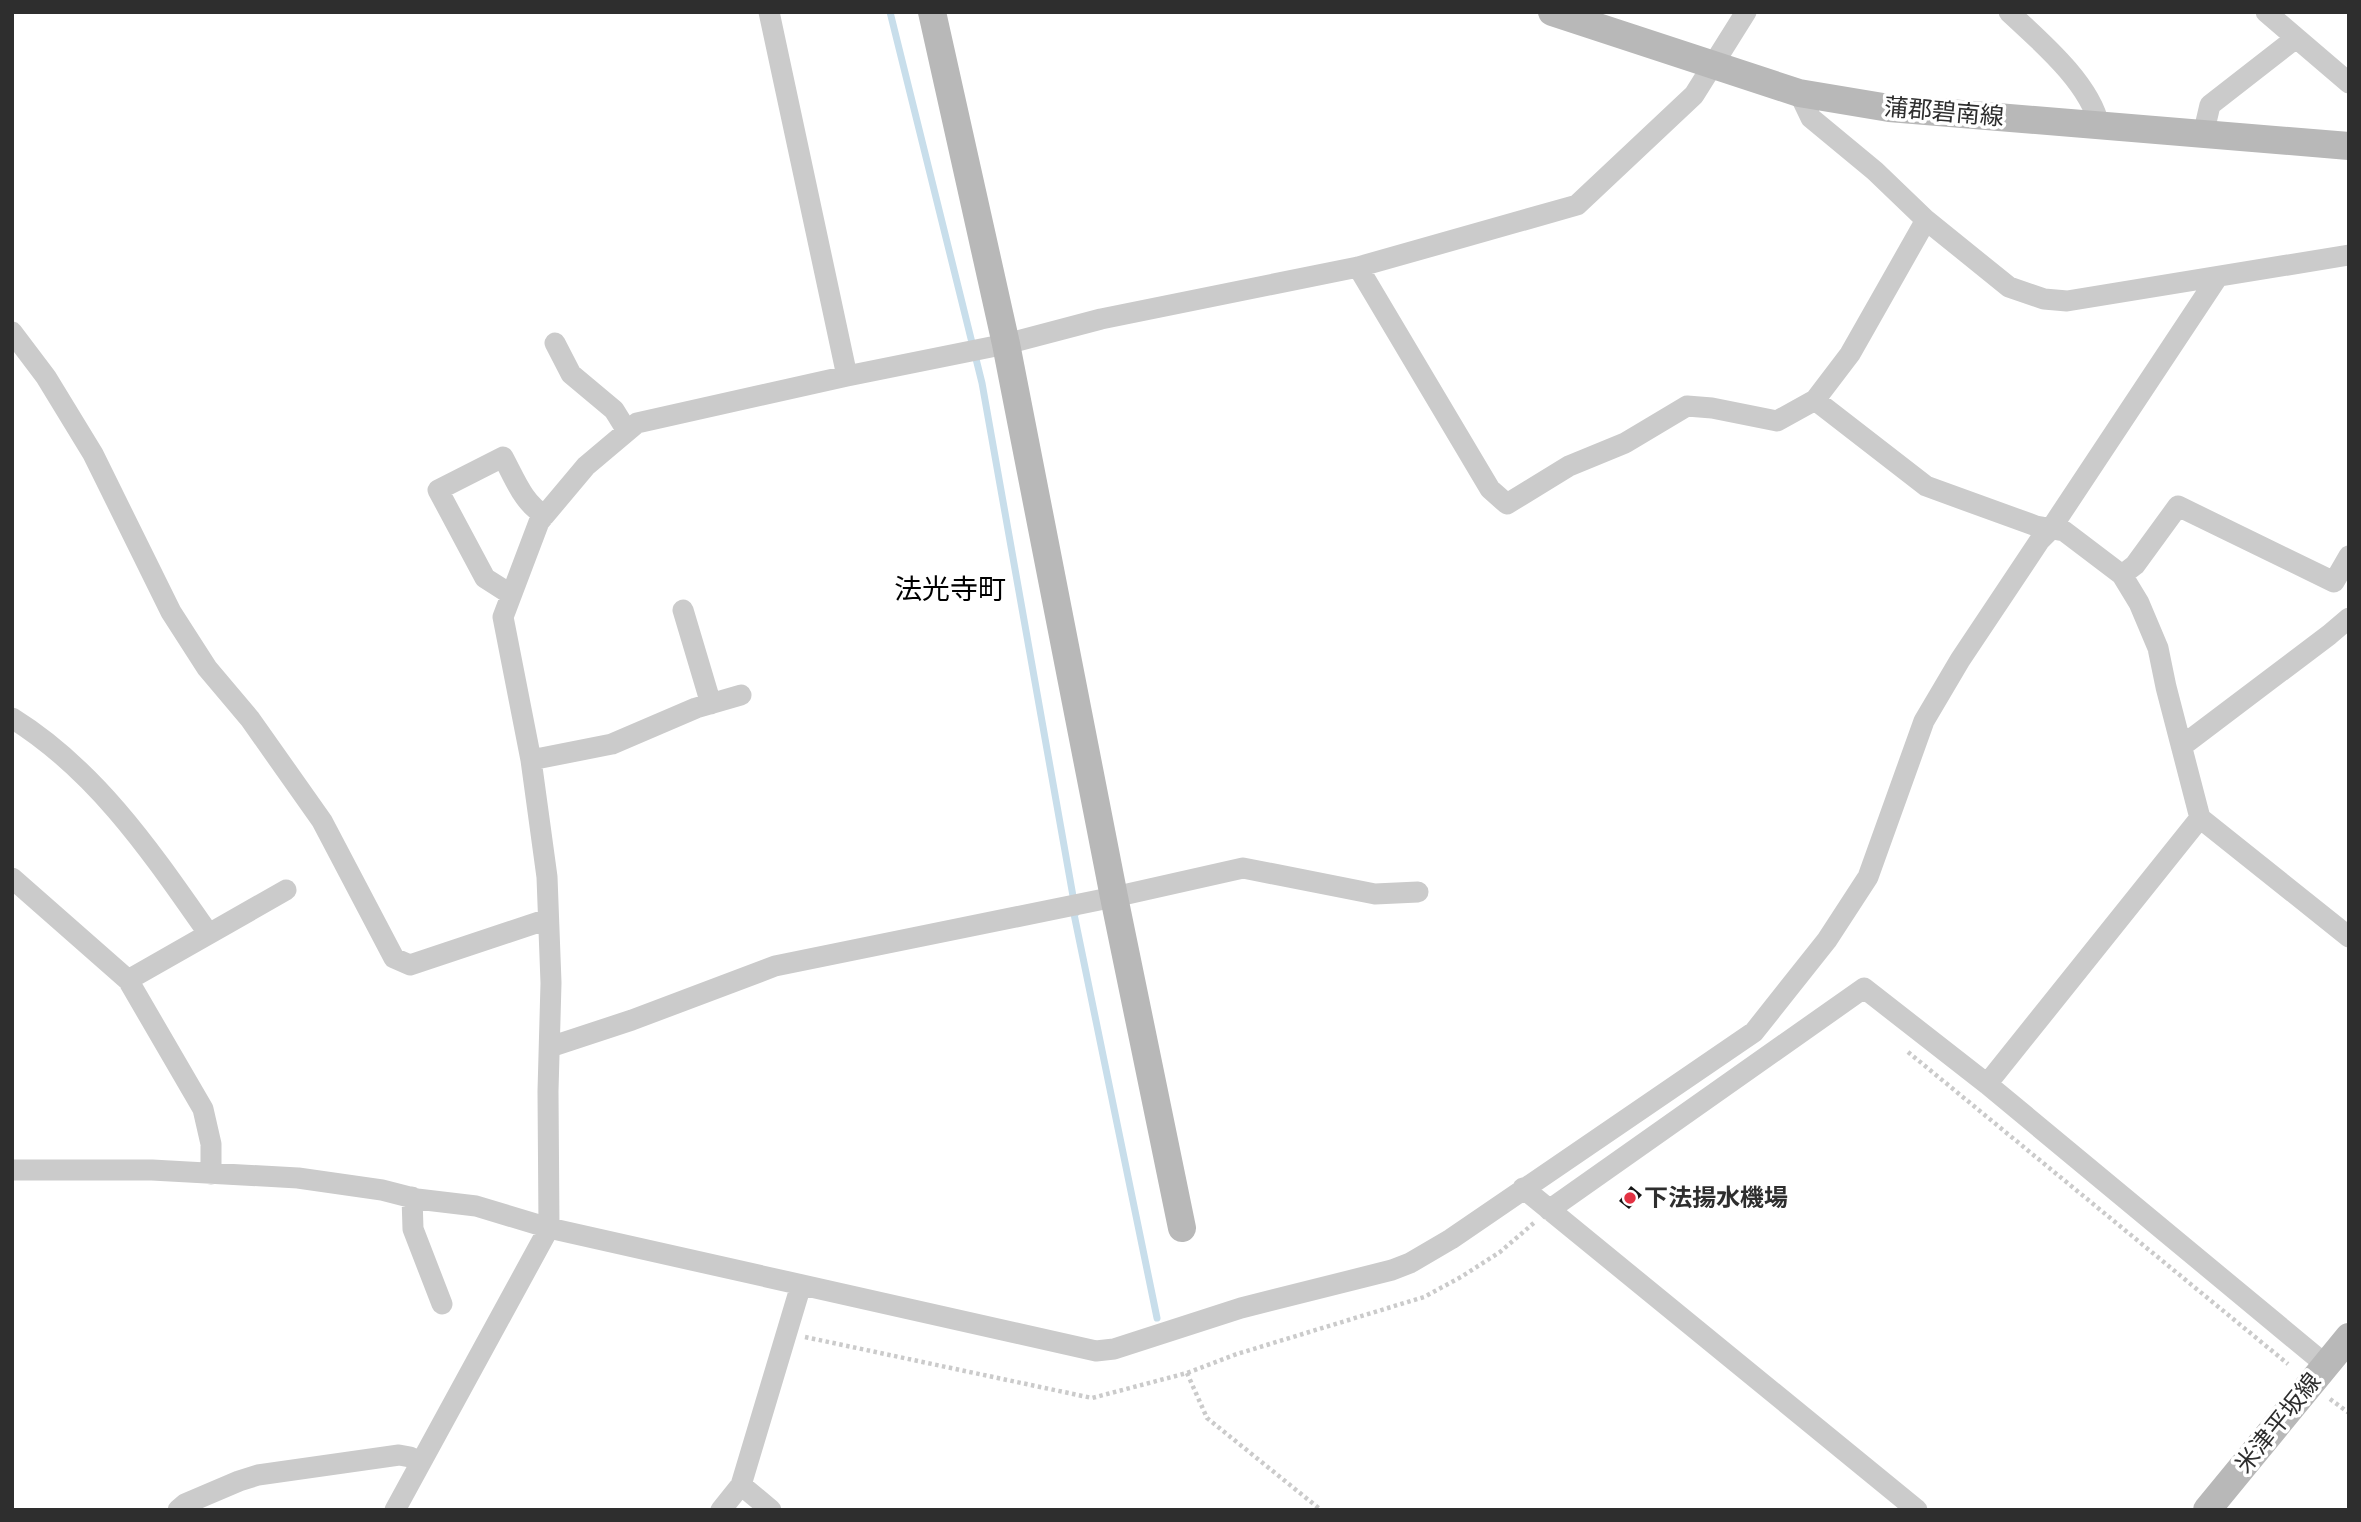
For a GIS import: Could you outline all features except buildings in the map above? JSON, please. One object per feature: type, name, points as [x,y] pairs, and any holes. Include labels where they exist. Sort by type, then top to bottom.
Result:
[{"type":"street","points":[[769,12],[846,376]]},
{"type":"street","points":[[932,12],[1006,344],[1182,1228]]},
{"type":"street","name":"蒲郡碧南線","points":[[1552,12],[1799,93],[1889,108],[2349,146]]},
{"type":"street","points":[[395,1510],[549,1228],[551,983],[547,877],[531,760],[503,617],[538,522],[586,466],[637,423],[846,376],[1006,344],[1101,319],[1358,267],[1577,205],[1695,95],[1746,12]]},
{"type":"street","points":[[2009,12],[2048,49],[2089,97],[2099,125]]},
{"type":"street","points":[[2266,12],[2349,83]]},
{"type":"street","points":[[2203,135],[2210,104],[2296,38]]},
{"type":"street","points":[[1799,93],[1811,118],[1875,171],[1926,219],[2010,287],[2044,299],[2067,301],[2349,256]]},
{"type":"street","points":[[1358,267],[1490,489],[1507,504],[1569,466],[1625,443],[1687,406],[1712,408],[1777,421],[1815,400],[1850,354],[1926,219]]},
{"type":"street","points":[[12,1170],[152,1170],[298,1178],[382,1190],[411,1198],[476,1206],[549,1228],[1096,1351],[1114,1349],[1241,1308],[1392,1270],[1451,1239],[1754,1032],[1827,940],[1868,877],[1924,721],[1959,660],[2040,540],[2050,530],[2191,313],[2217,278]]},
{"type":"street","points":[[12,332],[46,377],[93,454],[171,612],[207,668],[250,719],[322,821],[394,958],[410,965],[548,919]]},
{"type":"street","points":[[555,343],[571,374],[614,410],[626,431]]},
{"type":"street","points":[[1815,400],[1926,486],[2050,530],[2064,531],[2122,575],[2158,648],[2200,818],[2349,937]]},
{"type":"street","points":[[510,594],[485,578],[438,490],[503,457],[529,503],[545,515]]},
{"type":"street","points":[[2122,575],[2135,565],[2178,506],[2334,582],[2349,556]]},
{"type":"street","points":[[683,610],[710,704]]},
{"type":"street","points":[[2182,746],[2349,618]]},
{"type":"street","points":[[531,760],[612,744],[710,704],[741,695]]},
{"type":"street","points":[[12,719],[57,749],[101,791],[146,844],[208,933]]},
{"type":"street","points":[[1987,1084],[2200,818]]},
{"type":"street","points":[[550,1047],[632,1020],[775,966],[1243,868],[1375,894],[1418,892]]},
{"type":"street","points":[[12,878],[128,980],[203,1109],[211,1144],[211,1174]]},
{"type":"street","points":[[128,980],[286,890]]},
{"type":"street","points":[[1549,1210],[1864,988],[1987,1084],[2319,1374]]},
{"type":"street","points":[[1524,1188],[1917,1510]]},
{"type":"street","points":[[411,1198],[412,1229],[442,1304]]},
{"type":"street","points":[[721,1510],[741,1485],[801,1285]]},
{"type":"street","name":"米津平坂線","points":[[2207,1510],[2349,1337]]},
{"type":"street","points":[[178,1510],[185,1504],[258,1475],[398,1455],[410,1457],[420,1463]]},
{"type":"street","points":[[741,1485],[771,1510]]},
{"type":"path","points":[[1898,1044],[2319,1374],[2349,1413]]},
{"type":"path","points":[[1187,1373],[1207,1418],[1321,1510]]},
{"type":"waterway","points":[[890,12],[982,383],[1076,913],[1074,914],[1157,1318]]},
{"type":"place","name":"下法揚水機場","points":[[1630,1198]]},
{"type":"district","name":"法光寺町","points":[[950,589]]}]
